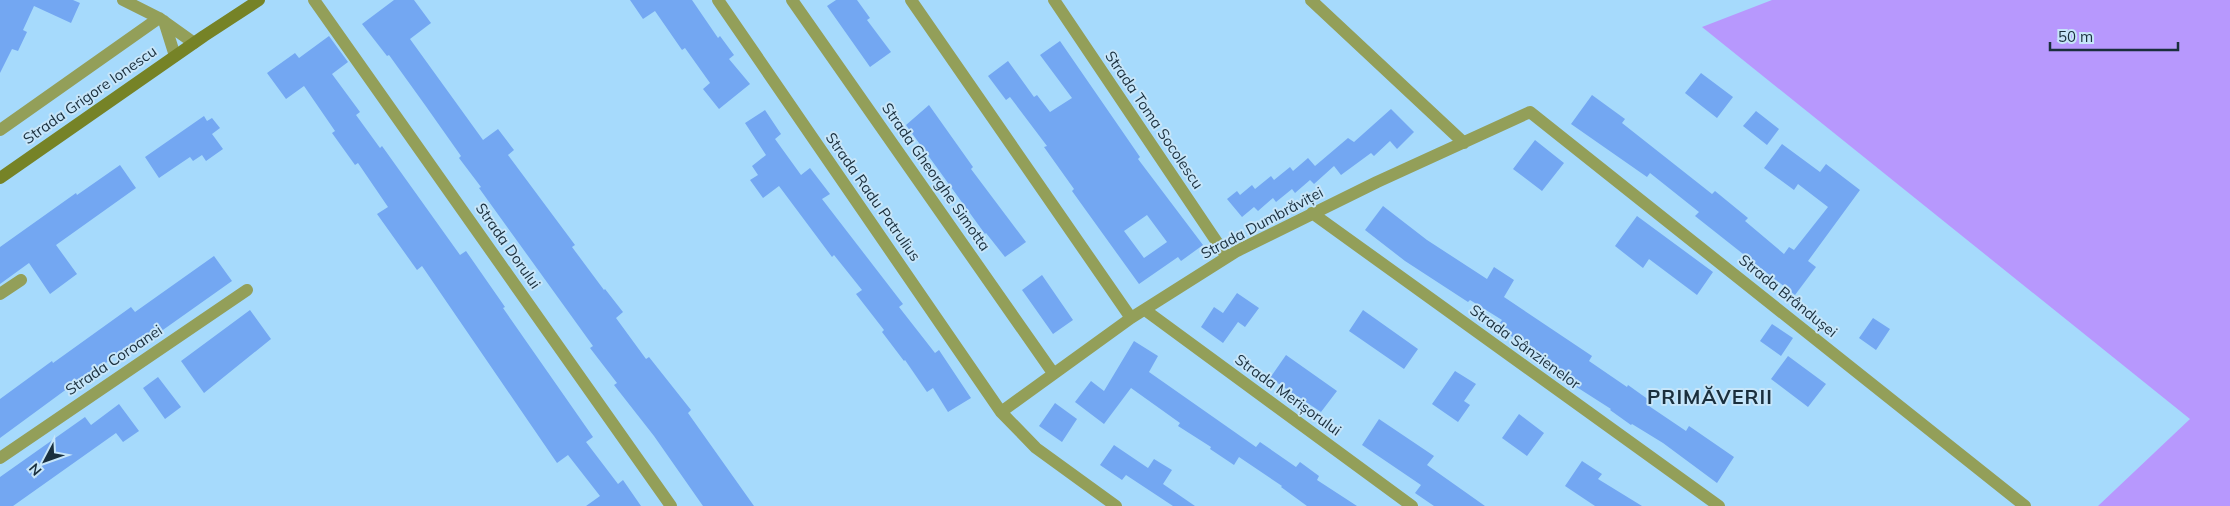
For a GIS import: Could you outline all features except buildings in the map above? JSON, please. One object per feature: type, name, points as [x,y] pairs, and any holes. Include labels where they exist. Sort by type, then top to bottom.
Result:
[{"type":"main road","name":"Strada Grigore Ionescu","points":[[0,178],[259,0]]},
{"type":"street","points":[[123,0],[148,5],[161,19],[194,43]]},
{"type":"street","name":"Strada Radu Patrulius","points":[[718,0],[1002,412],[1036,448],[1116,506]]},
{"type":"street","name":"Strada Gheorghe Simotta","points":[[792,0],[1054,373]]},
{"type":"street","points":[[911,0],[1131,318]]},
{"type":"street","name":"Strada Toma Socolescu","points":[[1054,0],[1227,257]]},
{"type":"street","points":[[1311,0],[1464,142]]},
{"type":"street","name":"Strada Dorului","points":[[317,2],[671,506]]},
{"type":"street","name":"Strada Grigore Ionescu","points":[[0,130],[161,19],[175,56]]},
{"type":"street","name":"Strada Dumbrăviței","points":[[1002,412],[1131,318],[1227,257],[1312,213],[1530,112]]},
{"type":"street","name":"Strada Brândușei","points":[[1530,112],[2024,506]]},
{"type":"street","name":"Strada Sânzienelor","points":[[1312,213],[1719,506]]},
{"type":"street","points":[[0,294],[21,280]]},
{"type":"street","name":"Strada Coroanei","points":[[0,458],[247,290]]},
{"type":"street","name":"Strada Merișorului","points":[[1145,310],[1412,506]]},
{"type":"shaded area","points":[[1772,0],[2230,0],[2230,506],[2098,506],[2190,419],[1702,27]]},
{"type":"district","name":"PRIMĂVERII","points":[[1710,397]]}]
